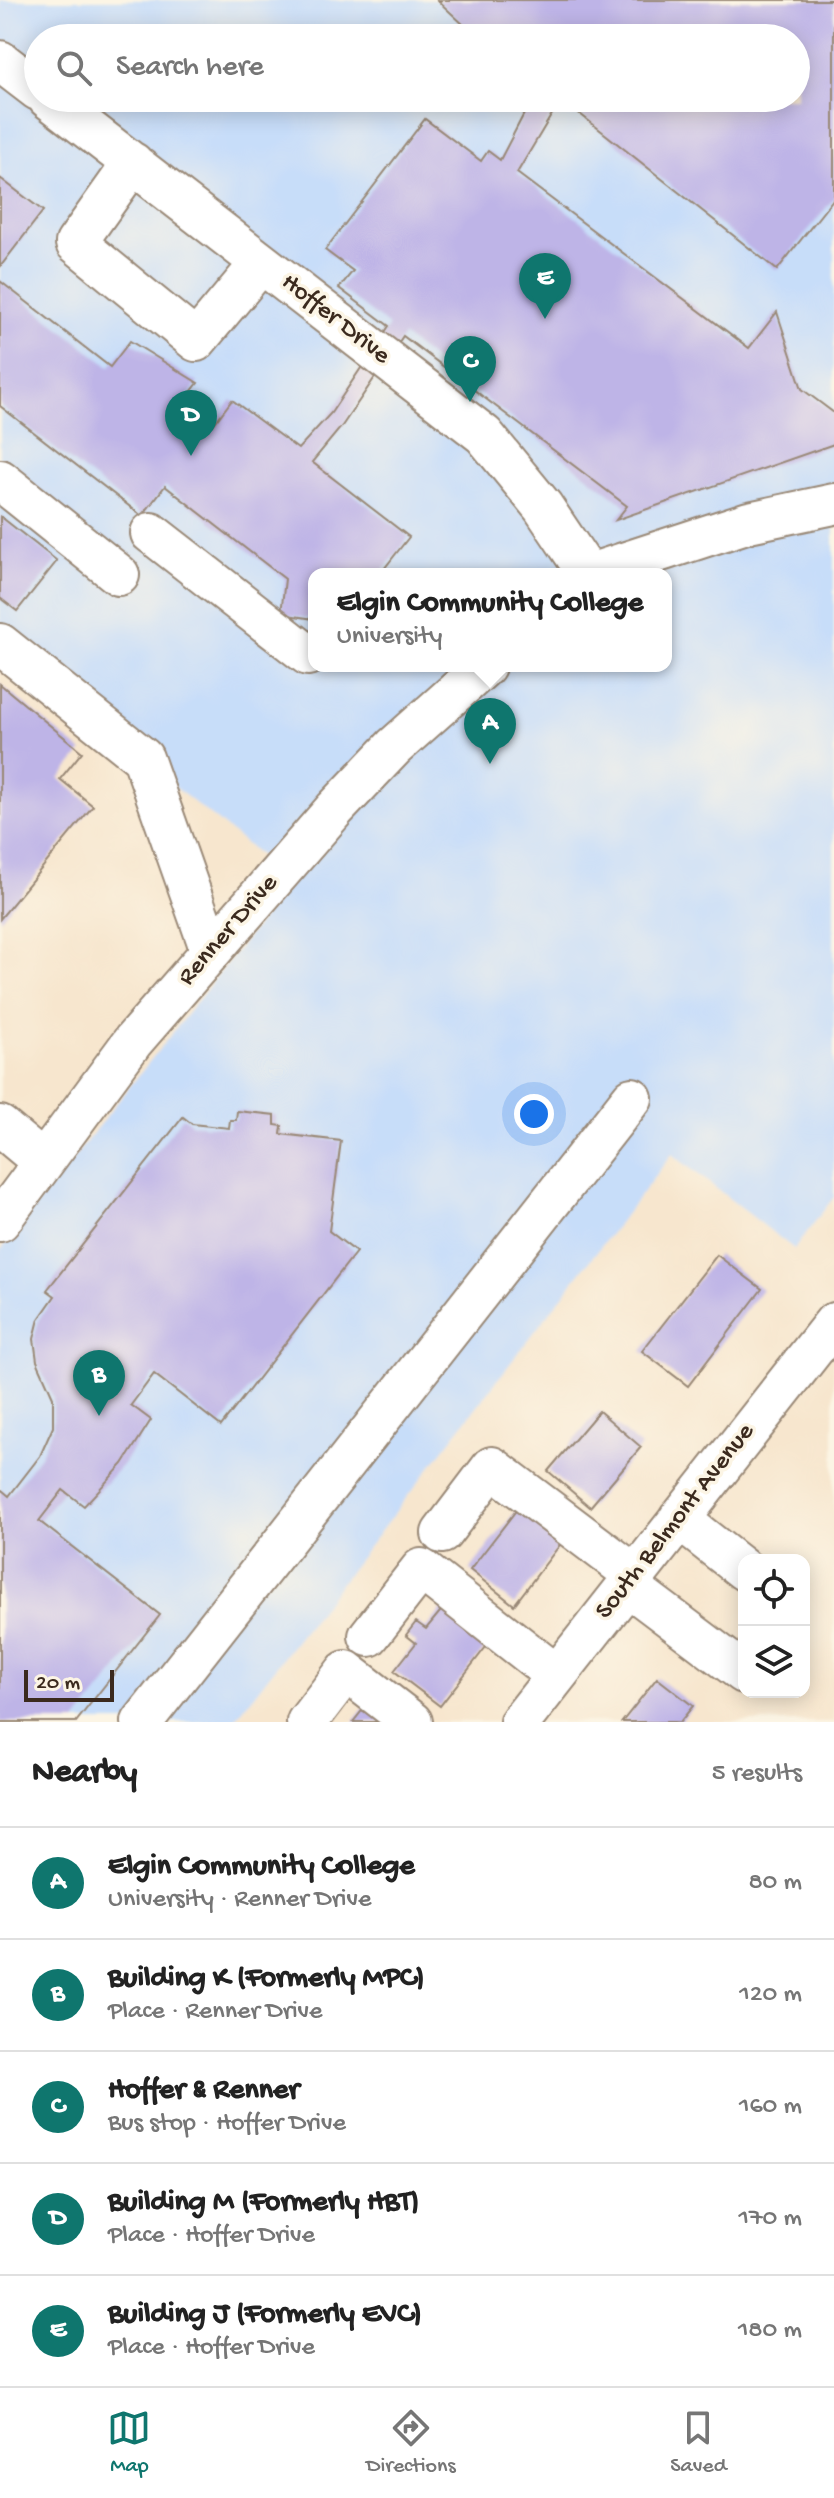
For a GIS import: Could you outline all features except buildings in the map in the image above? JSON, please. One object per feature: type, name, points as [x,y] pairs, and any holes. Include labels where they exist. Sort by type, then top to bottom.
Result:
[{"type":"street","points":[[0,61],[24,79]]},
{"type":"street","name":"Hoffer Drive","points":[[66,112],[484,435],[543,507],[585,568]]},
{"type":"street","points":[[133,163],[76,243],[196,341],[261,263]]},
{"type":"street","points":[[0,480],[119,575]]},
{"type":"street","points":[[607,568],[749,522],[834,504]]},
{"type":"street","points":[[151,533],[308,655]]},
{"type":"street","points":[[0,644],[143,758],[211,951]]},
{"type":"street","name":"Renner Drive","points":[[0,1221],[133,1041],[211,951],[335,809],[394,747],[478,672]]},
{"type":"street","points":[[142,1722],[632,1098]]},
{"type":"street","points":[[0,1126],[43,1162]]},
{"type":"street","name":"South Belmont Avenue","points":[[520,1722],[834,1323]]},
{"type":"street","points":[[442,1533],[492,1467],[738,1668]]},
{"type":"street","points":[[679,1519],[738,1565]]},
{"type":"street","points":[[369,1636],[421,1569],[556,1675]]},
{"type":"street","points":[[307,1722],[346,1671],[412,1722]]},
{"type":"shaded area","points":[[0,0],[834,0],[834,1197],[794,1249],[672,1154],[233,1722],[0,1722],[0,1251],[292,881],[0,647]]},
{"type":"place","name":"Building J (Formerly EVC)","points":[[545,319]]},
{"type":"place","name":"Hoffer & Renner","points":[[470,402]]},
{"type":"place","name":"Building M (Formerly HBT)","points":[[191,456]]},
{"type":"place","name":"Elgin Community College","points":[[490,764]]},
{"type":"place","name":"Building K (Formerly MPC)","points":[[99,1416]]}]
